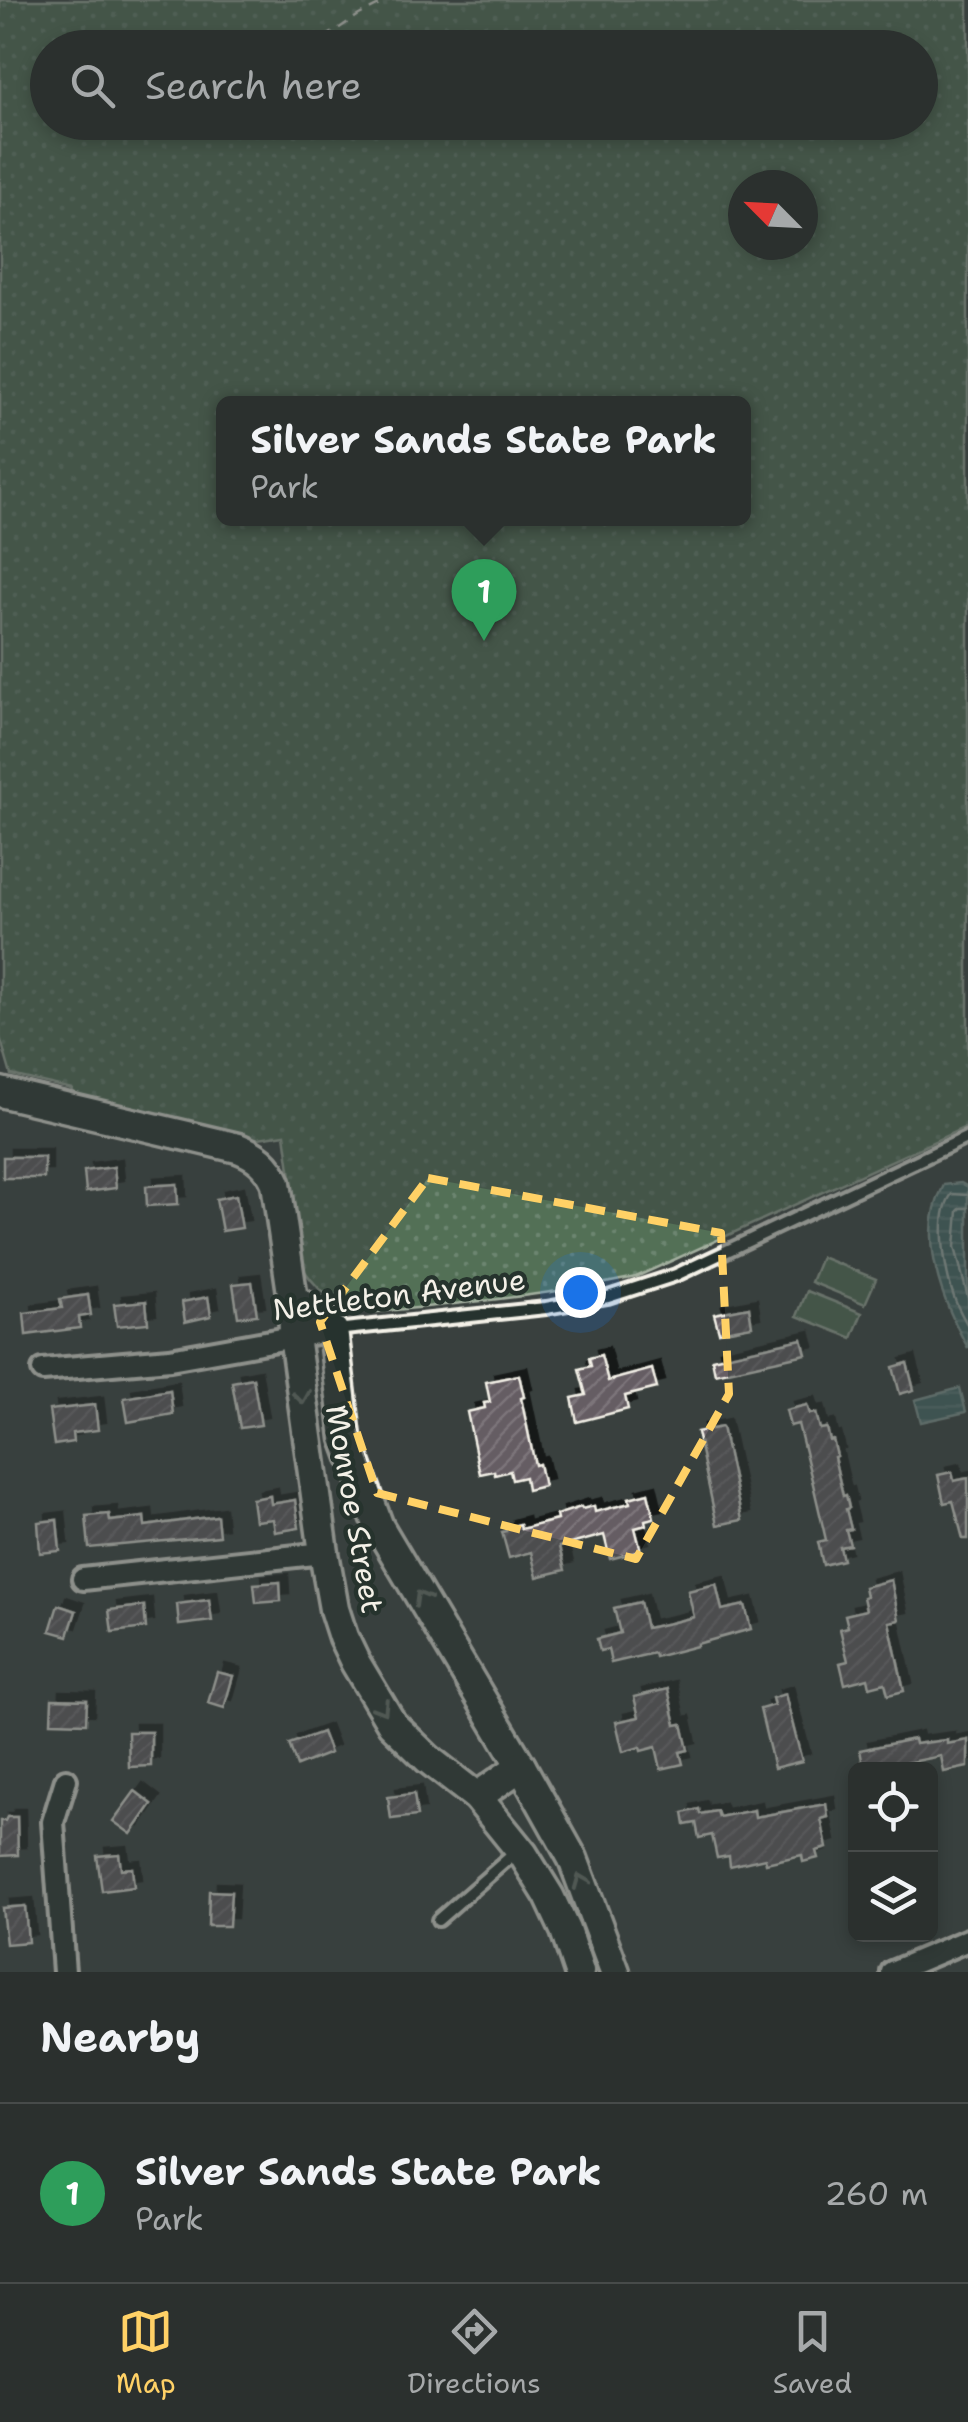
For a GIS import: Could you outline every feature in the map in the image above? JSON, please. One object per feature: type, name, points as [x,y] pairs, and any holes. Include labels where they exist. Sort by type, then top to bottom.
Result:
[{"type":"street","name":"Monroe Street","points":[[0,1092],[238,1148],[270,1170],[276,1183],[324,1553],[343,1637],[392,1724],[477,1797],[519,1849],[549,1896],[579,1972]]},
{"type":"street","points":[[292,1300],[334,1330]]},
{"type":"street","name":"Monroe Street","points":[[334,1330],[346,1438],[380,1527],[572,1859],[615,1972]]},
{"type":"street","name":"Nettleton Avenue","points":[[43,1370],[170,1359],[334,1330]]},
{"type":"street","points":[[83,1579],[324,1553]]},
{"type":"street","points":[[477,1797],[521,1766]]},
{"type":"street","points":[[64,1972],[53,1822],[66,1780]]},
{"type":"street","points":[[892,1972],[968,1940]]},
{"type":"lane","name":"Nettleton Avenue","points":[[334,1330],[546,1308],[608,1297],[676,1274],[968,1138]]},
{"type":"lane","points":[[438,1920],[519,1849]]},
{"type":"path","points":[[337,30],[389,0]]},
{"type":"highlighted area","points":[[428,1178],[721,1233],[729,1394],[636,1559],[377,1493],[320,1322]]},
{"type":"green space","points":[[0,0],[968,0],[968,1126],[636,1277],[507,1298],[377,1312],[335,1301],[304,1270],[285,1134],[252,1139],[71,1093],[72,1089],[11,1075],[0,1037]]},
{"type":"green space","points":[[821,1257],[876,1279],[865,1304],[811,1282]]},
{"type":"green space","points":[[807,1291],[862,1313],[852,1338],[797,1316]]},
{"type":"water","points":[[961,1183],[968,1187],[968,1348],[949,1310],[932,1247],[932,1225],[944,1185]]},
{"type":"water","points":[[960,1388],[966,1412],[921,1422],[915,1400]]},
{"type":"building","points":[[3,1157],[44,1157],[44,1178],[3,1178]]},
{"type":"building","points":[[114,1167],[116,1188],[86,1192],[84,1171]]},
{"type":"building","points":[[177,1184],[178,1204],[147,1206],[146,1186]]},
{"type":"building","points":[[236,1195],[242,1228],[222,1231],[216,1199]]},
{"type":"building","points":[[252,1282],[257,1315],[238,1317],[233,1284]]},
{"type":"building","points":[[88,1295],[91,1315],[79,1317],[80,1328],[26,1335],[24,1313],[62,1308],[60,1299]]},
{"type":"building","points":[[208,1297],[211,1316],[185,1322],[182,1302]]},
{"type":"building","points":[[146,1301],[148,1323],[117,1326],[114,1304]]},
{"type":"building","points":[[749,1307],[752,1326],[719,1332],[714,1314]]},
{"type":"building","points":[[802,1339],[806,1354],[715,1374],[712,1359]]},
{"type":"building","points":[[601,1355],[608,1381],[652,1369],[657,1388],[625,1396],[628,1409],[577,1422],[572,1398],[586,1395],[579,1369],[591,1366],[589,1358]]},
{"type":"building","points":[[907,1363],[914,1390],[900,1394],[893,1367]]},
{"type":"building","points":[[519,1375],[535,1465],[539,1464],[544,1486],[527,1490],[525,1477],[512,1480],[510,1471],[480,1474],[467,1412],[485,1408],[484,1403],[490,1402],[486,1382]]},
{"type":"building","points":[[253,1378],[261,1425],[240,1428],[232,1382]]},
{"type":"building","points":[[170,1390],[173,1414],[128,1422],[124,1398]]},
{"type":"building","points":[[95,1405],[98,1430],[72,1433],[73,1442],[54,1445],[49,1410]]},
{"type":"building","points":[[807,1405],[810,1414],[816,1413],[820,1429],[827,1428],[830,1441],[833,1440],[843,1496],[846,1495],[849,1508],[846,1509],[851,1529],[846,1530],[850,1545],[840,1547],[843,1560],[823,1565],[818,1542],[826,1540],[813,1484],[798,1424],[790,1426],[786,1410]]},
{"type":"building","points":[[722,1427],[742,1520],[717,1525],[697,1432]]},
{"type":"building","points":[[952,1472],[954,1481],[968,1478],[968,1539],[963,1539],[953,1501],[944,1503],[938,1475]]},
{"type":"building","points":[[648,1493],[654,1518],[635,1528],[641,1551],[610,1559],[604,1535],[559,1547],[565,1570],[537,1577],[531,1552],[509,1558],[502,1532],[505,1528],[520,1524],[521,1529],[557,1520],[556,1515],[581,1507],[594,1506],[595,1512],[630,1503],[629,1498]]},
{"type":"building","points":[[270,1496],[271,1504],[295,1500],[299,1528],[275,1532],[273,1519],[255,1521],[252,1499]]},
{"type":"building","points":[[109,1514],[110,1521],[144,1517],[145,1526],[217,1516],[219,1536],[89,1548],[86,1516]]},
{"type":"building","points":[[57,1520],[60,1551],[40,1553],[38,1522]]},
{"type":"building","points":[[891,1580],[899,1620],[889,1622],[904,1691],[888,1695],[885,1683],[870,1687],[868,1678],[845,1684],[840,1663],[848,1661],[840,1629],[848,1627],[845,1615],[866,1610],[864,1587]]},
{"type":"building","points":[[280,1582],[281,1601],[256,1603],[254,1584]]},
{"type":"building","points":[[716,1584],[722,1610],[745,1605],[751,1629],[655,1657],[654,1653],[611,1663],[608,1649],[600,1651],[597,1639],[620,1633],[614,1608],[640,1602],[646,1628],[670,1623],[694,1617],[688,1591]]},
{"type":"building","points":[[209,1600],[212,1621],[179,1625],[177,1604]]},
{"type":"building","points":[[58,1605],[76,1611],[68,1636],[50,1631]]},
{"type":"building","points":[[144,1606],[146,1628],[112,1632],[109,1610]]},
{"type":"building","points":[[217,1672],[233,1676],[224,1708],[208,1703]]},
{"type":"building","points":[[668,1689],[676,1725],[682,1724],[688,1750],[680,1752],[683,1764],[661,1769],[656,1747],[623,1752],[616,1722],[639,1717],[634,1697]]},
{"type":"building","points":[[785,1694],[802,1761],[774,1768],[760,1709],[774,1705],[772,1698]]},
{"type":"building","points":[[52,1699],[87,1700],[86,1723],[51,1722]]},
{"type":"building","points":[[128,1732],[151,1732],[151,1766],[129,1767]]},
{"type":"building","points":[[322,1732],[330,1753],[297,1766],[289,1744]]},
{"type":"building","points":[[914,1739],[915,1744],[968,1740],[968,1767],[944,1772],[941,1756],[911,1762],[862,1762],[860,1750]]},
{"type":"building","points":[[135,1791],[152,1804],[131,1834],[113,1821]]},
{"type":"building","points":[[414,1794],[417,1816],[391,1819],[388,1797]]},
{"type":"building","points":[[826,1804],[828,1817],[821,1819],[827,1848],[816,1851],[818,1858],[803,1862],[802,1855],[730,1866],[729,1856],[717,1858],[712,1835],[699,1838],[696,1823],[685,1825],[683,1813],[699,1809],[700,1814],[717,1811],[719,1817],[754,1810],[755,1817]]},
{"type":"building","points":[[17,1817],[18,1855],[0,1856],[0,1821]]},
{"type":"building","points":[[119,1854],[121,1869],[132,1868],[134,1887],[102,1891],[97,1856]]},
{"type":"building","points":[[209,1891],[231,1892],[229,1926],[208,1926]]},
{"type":"building","points":[[25,1906],[28,1942],[6,1944],[2,1908]]},
{"type":"place","name":"Silver Sands State Park","points":[[484,641]]}]
